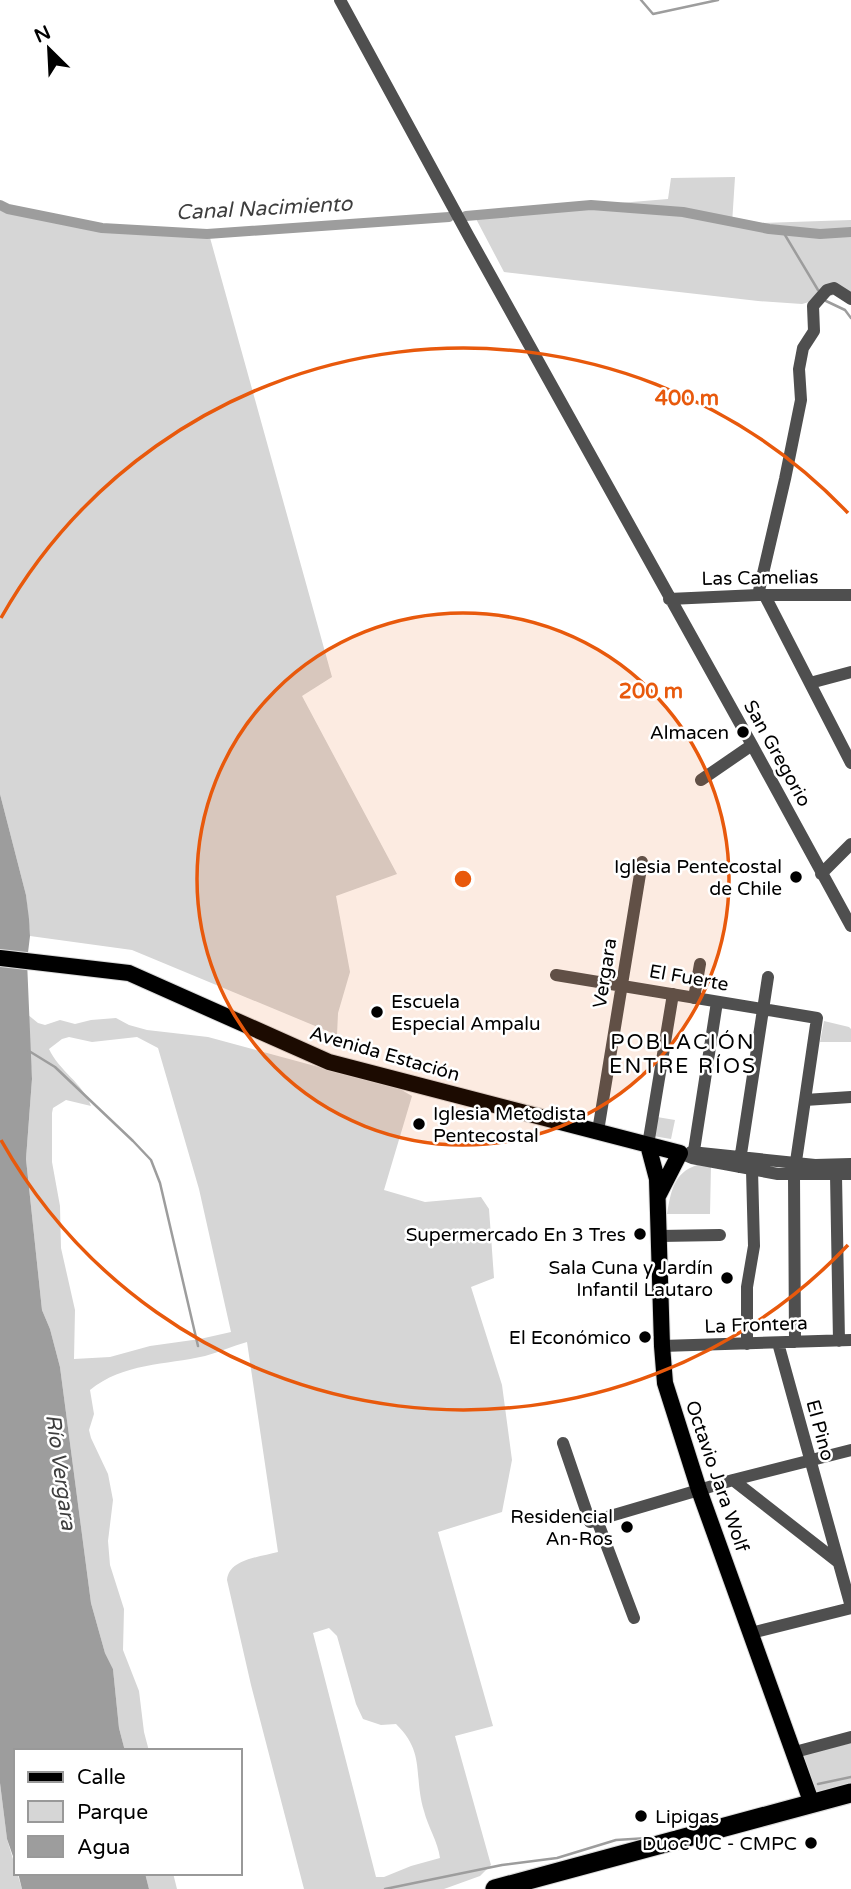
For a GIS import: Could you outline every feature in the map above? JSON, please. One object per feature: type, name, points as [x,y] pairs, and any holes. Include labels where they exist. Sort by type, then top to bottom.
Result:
[{"type":"highway","points":[[495,1889],[851,1793]]},
{"type":"main road","name":"Avenida Estación","points":[[0,958],[129,973],[329,1062],[688,1154]]},
{"type":"main road","points":[[648,1145],[656,1170],[658,1196]]},
{"type":"main road","name":"Octavio Jara Wolf","points":[[688,1154],[658,1196],[662,1346],[666,1383],[699,1490],[813,1804]]},
{"type":"street","name":"San Gregorio","points":[[340,0],[851,926]]},
{"type":"street","points":[[851,299],[834,288],[827,290],[813,306],[814,331],[803,348],[799,369],[801,400],[761,595],[851,764]]},
{"type":"street","name":"Las Camelias","points":[[669,599],[851,595]]},
{"type":"street","points":[[810,683],[851,672]]},
{"type":"street","points":[[701,780],[752,745]]},
{"type":"street","points":[[821,874],[851,844]]},
{"type":"street","name":"Vergara","points":[[598,1131],[642,862]]},
{"type":"street","points":[[694,998],[700,964]]},
{"type":"street","name":"El Fuerte","points":[[556,975],[817,1018],[805,1100]]},
{"type":"street","points":[[747,1344],[747,1287],[754,1246],[743,1164],[768,977]]},
{"type":"street","points":[[648,1145],[673,994]]},
{"type":"street","points":[[688,1154],[718,1002]]},
{"type":"street","points":[[795,1342],[794,1169],[805,1100],[851,1097]]},
{"type":"street","name":"Avenida Estación","points":[[688,1154],[743,1164],[851,1174]]},
{"type":"street","name":"Avenida Estación","points":[[743,1164],[794,1169],[851,1164]]},
{"type":"street","points":[[836,1174],[845,1341]]},
{"type":"street","points":[[660,1236],[720,1235]]},
{"type":"street","name":"La Frontera","points":[[662,1346],[845,1341]]},
{"type":"street","name":"El Pino","points":[[779,1343],[809,1461],[851,1607]]},
{"type":"street","points":[[563,1443],[634,1618]]},
{"type":"street","points":[[594,1521],[733,1480],[851,1450]]},
{"type":"street","points":[[733,1480],[838,1562]]},
{"type":"street","points":[[751,1633],[851,1607]]},
{"type":"street","points":[[795,1752],[851,1737]]},
{"type":"green space","points":[[735,177],[732,224],[851,220],[851,294],[848,291],[802,304],[504,272],[474,215],[668,199],[671,178]]},
{"type":"green space","points":[[0,205],[8,209],[102,228],[209,234],[332,677],[302,696],[397,874],[336,896],[350,972],[338,1013],[337,1035],[132,950],[30,936],[26,895],[0,794]]},
{"type":"green space","points":[[27,1014],[45,1025],[60,1020],[75,1024],[116,1018],[147,1030],[208,1037],[400,1089],[412,1096],[384,1190],[425,1202],[481,1197],[489,1209],[494,1278],[471,1287],[502,1385],[512,1460],[502,1512],[438,1532],[493,1726],[455,1736],[491,1865],[480,1876],[444,1889],[304,1889],[251,1685],[227,1580],[233,1567],[239,1563],[278,1552],[247,1342],[205,1356],[131,1370],[103,1381],[90,1390],[94,1414],[89,1430],[108,1474],[113,1500],[108,1541],[110,1565],[124,1609],[123,1650],[139,1691],[148,1749],[124,1749],[119,1728],[113,1669],[105,1653],[91,1603],[60,1367],[42,1310],[26,1159],[32,1079]],"holes":[[[69,1037],[92,1042],[137,1037],[158,1048],[199,1189],[231,1332],[150,1346],[110,1357],[74,1359],[75,1310],[61,1248],[60,1206],[52,1162],[52,1113],[53,1108],[66,1100],[91,1106],[82,1090],[49,1049]],[[329,1628],[337,1636],[356,1704],[363,1719],[381,1725],[396,1724],[411,1745],[424,1811],[440,1858],[384,1877],[376,1877],[313,1633]]]},
{"type":"green space","points":[[824,1021],[849,1027],[851,1042],[820,1042]]},
{"type":"green space","points":[[657,1117],[675,1120],[671,1139],[653,1136]]},
{"type":"green space","points":[[711,1165],[710,1214],[667,1214],[674,1184],[689,1168]]},
{"type":"green space","points":[[851,1743],[851,1785],[814,1795],[802,1755]]},
{"type":"green space","points":[[0,1783],[14,1875],[18,1875],[22,1889],[0,1889]]},
{"type":"green space","points":[[146,1875],[174,1875],[177,1889],[149,1889]]},
{"type":"water","name":"Río Vergara","points":[[0,794],[26,895],[29,919],[27,961],[32,1079],[26,1159],[42,1310],[60,1367],[91,1603],[105,1653],[113,1669],[119,1728],[124,1749],[14,1749],[14,1859],[7,1839],[0,1783]]},
{"type":"water","points":[[18,1875],[146,1875],[149,1889],[22,1889]]},
{"type":"waterway","points":[[641,0],[653,14],[718,0]]},
{"type":"waterway","name":"Canal Nacimiento","points":[[0,205],[8,209],[102,228],[207,234],[449,217]]},
{"type":"waterway","name":"Canal Nacimiento","points":[[466,216],[591,205],[683,212],[769,229],[820,234],[851,232]]},
{"type":"waterway","points":[[782,230],[818,290]]},
{"type":"waterway","points":[[826,301],[845,310],[851,318]]},
{"type":"waterway","points":[[29,1051],[55,1067],[151,1160],[160,1183],[198,1346]]},
{"type":"waterway","points":[[818,1784],[851,1777]]},
{"type":"waterway","points":[[385,1889],[502,1865],[557,1858],[616,1840],[648,1838]]},
{"type":"place","name":"Almacen","points":[[743,732]]},
{"type":"place","name":"Iglesia Pentecostal de Chile","points":[[796,877]]},
{"type":"place","name":"Escuela Especial Ampalu","points":[[377,1012]]},
{"type":"place","name":"Iglesia Metodista Pentecostal","points":[[419,1124]]},
{"type":"place","name":"Supermercado En 3 Tres","points":[[640,1234]]},
{"type":"place","name":"Sala Cuna y Jardín Infantil Lautaro","points":[[727,1278]]},
{"type":"place","name":"El Económico","points":[[645,1337]]},
{"type":"place","name":"Residencial An-Ros","points":[[627,1527]]},
{"type":"place","name":"Lipigas","points":[[641,1816]]},
{"type":"place","name":"Duoc UC - CMPC","points":[[811,1843]]},
{"type":"district","name":"POBLACIÓN ENTRE RÍOS","points":[[683,1054]]}]
